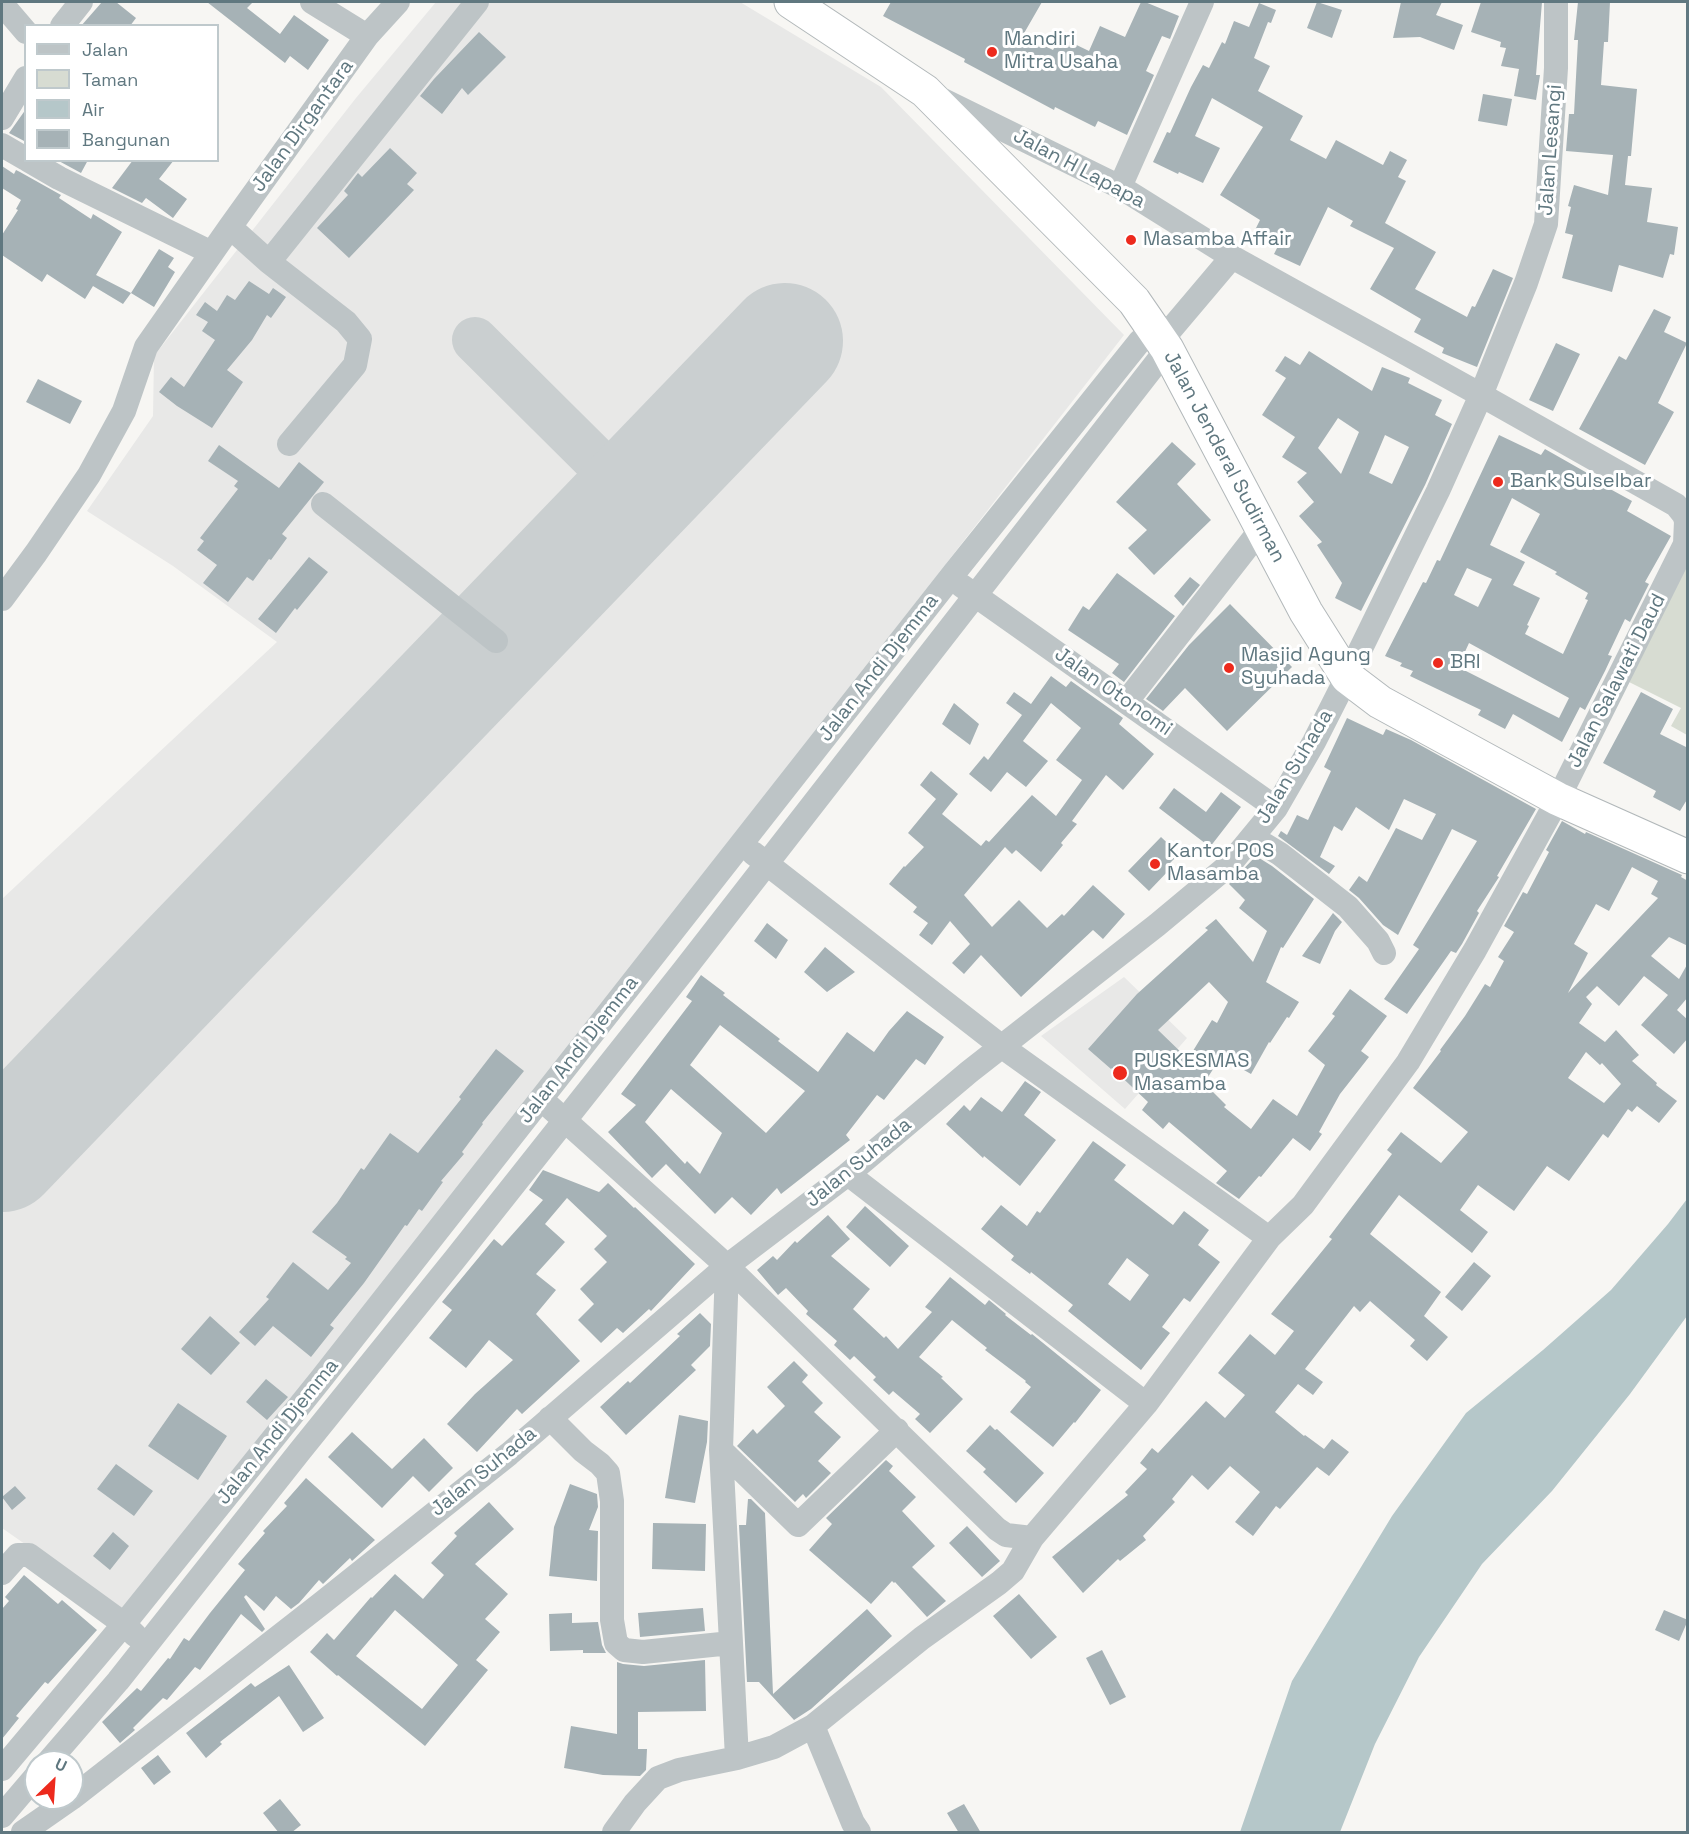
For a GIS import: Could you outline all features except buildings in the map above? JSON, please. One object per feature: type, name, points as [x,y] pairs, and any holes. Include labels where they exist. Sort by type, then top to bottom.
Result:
[{"type":"highway","name":"Jalan Jenderal Sudirman","points":[[791,2],[925,91],[1134,301],[1161,340],[1306,612],[1347,678],[1380,702],[1558,799],[1688,857]]},
{"type":"street","points":[[64,24],[81,2]]},
{"type":"street","points":[[312,2],[367,36]]},
{"type":"street","name":"Jalan Dirgantara","points":[[2,599],[89,475],[124,411],[146,347],[367,36],[398,2]]},
{"type":"street","points":[[269,262],[477,2]]},
{"type":"street","points":[[1120,187],[1202,2]]},
{"type":"street","name":"Jalan Lesangi","points":[[1481,395],[1526,283],[1546,224],[1556,68],[1556,2]]},
{"type":"street","points":[[2,4],[24,30]]},
{"type":"street","points":[[2,118],[24,81]]},
{"type":"street","name":"Jalan H Lapapa","points":[[925,91],[1120,187],[1232,257],[1481,395]]},
{"type":"street","points":[[2,145],[24,158]]},
{"type":"street","points":[[31,162],[212,253]]},
{"type":"street","points":[[230,226],[269,262],[346,322],[360,339],[355,365],[289,444]]},
{"type":"street","points":[[1161,340],[1232,257]]},
{"type":"street","name":"Jalan Andi Djemma","points":[[2,1769],[124,1624],[277,1434],[950,578],[1140,341],[1161,340]]},
{"type":"street","name":"Jalan Andi Djemma","points":[[58,1750],[118,1681],[684,970],[975,594],[1161,340]]},
{"type":"street","name":"Jalan Salawati Daud","points":[[614,1833],[635,1803],[658,1778],[679,1770],[737,1758],[774,1747],[813,1726],[922,1638],[1013,1571],[1032,1538],[1146,1404],[1269,1238],[1303,1205],[1408,1062],[1475,950],[1558,799],[1685,544],[1686,521],[1682,508],[1481,395]]},
{"type":"street","name":"Jalan Suhada","points":[[84,1789],[500,1461],[728,1266],[848,1174],[1001,1046],[1157,925],[1229,865],[1276,808],[1314,742],[1438,491],[1481,395]]},
{"type":"street","points":[[323,504],[496,641]]},
{"type":"street","points":[[1126,702],[1262,528]]},
{"type":"street","name":"Jalan Otonomi","points":[[950,578],[1276,808]]},
{"type":"street","points":[[1252,837],[1280,854],[1348,907],[1378,941],[1384,953]]},
{"type":"street","points":[[741,844],[1001,1046],[1269,1238]]},
{"type":"street","points":[[541,1100],[728,1266],[997,1529],[1006,1535],[1032,1538]]},
{"type":"street","points":[[848,1174],[1146,1404]]},
{"type":"street","points":[[728,1266],[721,1450],[737,1758]]},
{"type":"street","points":[[550,1418],[608,1473],[612,1501],[612,1620],[616,1643],[624,1650],[643,1652],[731,1643]]},
{"type":"street","points":[[721,1450],[798,1525],[897,1430]]},
{"type":"street","points":[[277,1434],[300,1451]]},
{"type":"street","points":[[2,1573],[18,1555],[29,1555],[124,1624],[146,1646]]},
{"type":"street","points":[[813,1726],[859,1833]]},
{"type":"street","points":[[2,1816],[24,1790]]},
{"type":"street","name":"Jalan Suhada","points":[[23,1833],[55,1810]]},
{"type":"shaded area","points":[[436,2],[740,2],[881,87],[1124,335],[376,1296],[122,1612],[2,1528],[2,899],[277,642],[173,566],[87,511],[153,416],[154,356],[356,98]]},
{"type":"shaded area","name":"PUSKESMAS Masamba","points":[[1124,977],[1187,1038],[1125,1109],[1041,1036]]},
{"type":"green space","points":[[1687,545],[1687,735],[1671,726],[1681,708],[1623,679]]},
{"type":"water","points":[[1687,1199],[1687,1316],[1630,1394],[1552,1491],[1482,1564],[1419,1657],[1375,1744],[1340,1832],[1240,1832],[1292,1681],[1392,1516],[1466,1413],[1611,1290]]},
{"type":"taxiway","points":[[475,340],[634,498]]},
{"type":"runway","points":[[2,1154],[785,341]]},
{"type":"place","name":"Mandiri Mitra Usaha","points":[[992,52]]},
{"type":"place","name":"Masamba Affair","points":[[1131,240]]},
{"type":"place","name":"Bank Sulselbar","points":[[1498,482]]},
{"type":"place","name":"BRI","points":[[1438,663]]},
{"type":"place","name":"Masjid Agung Syuhada","points":[[1229,668]]},
{"type":"place","name":"Kantor POS Masamba","points":[[1155,864]]},
{"type":"place","name":"PUSKESMAS Masamba","points":[[1120,1073]]}]
